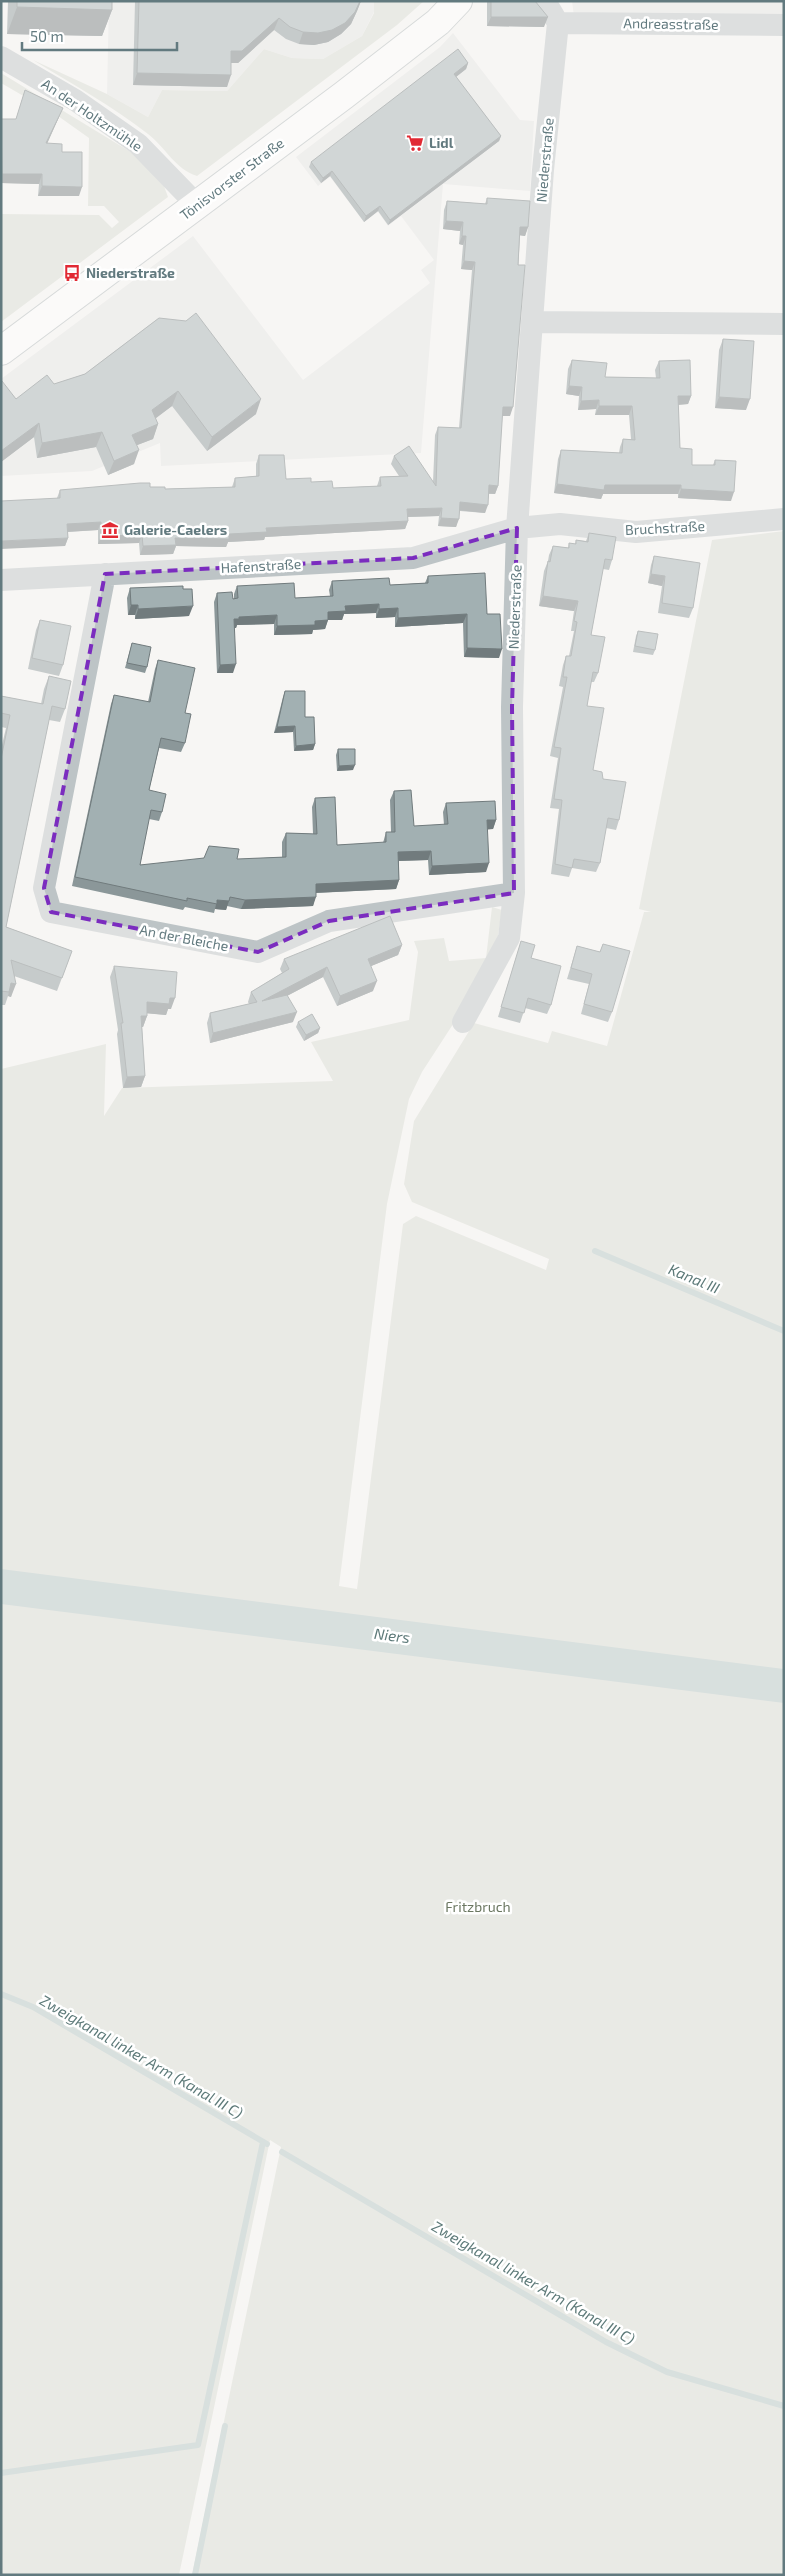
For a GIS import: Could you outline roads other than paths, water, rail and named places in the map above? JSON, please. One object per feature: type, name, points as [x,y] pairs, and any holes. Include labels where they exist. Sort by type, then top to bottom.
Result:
[{"type":"main road","name":"Tönisvorster Straße","points":[[1,351],[438,22],[458,1]]},
{"type":"street","points":[[545,1],[558,22]]},
{"type":"street","name":"Andreasstraße","points":[[558,22],[784,25]]},
{"type":"street","name":"Niederstraße","points":[[514,893],[512,707],[517,528],[543,170],[558,22]]},
{"type":"street","name":"An der Holtzmühle","points":[[1,57],[75,100],[138,144],[197,205]]},
{"type":"street","points":[[532,322],[784,324]]},
{"type":"street","name":"Bruchstraße","points":[[517,528],[560,524],[636,532],[784,518]]},
{"type":"street","name":"Hafenstraße","points":[[1,580],[413,558],[517,528]]},
{"type":"street","name":"An der Bleiche","points":[[105,574],[44,888],[50,912],[258,952],[329,921],[514,893]]},
{"type":"street","points":[[463,1022],[509,938],[514,893]]},
{"type":"water","name":"Niers","points":[[1,1569],[784,1669],[784,1703],[1,1604]]},
{"type":"waterway","name":"Kanal III","points":[[595,1251],[784,1331]]},
{"type":"waterway","name":"Zweigkanal linker Arm (Kanal III C)","points":[[1,1994],[33,2007],[267,2144]]},
{"type":"waterway","points":[[1,2473],[198,2445],[263,2142]]},
{"type":"waterway","name":"Zweigkanal linker Arm (Kanal III C)","points":[[282,2152],[606,2342],[667,2372],[784,2406]]},
{"type":"waterway","points":[[195,2575],[225,2426]]},
{"type":"place","name":"Lidl","points":[[415,143]]},
{"type":"place","name":"Niederstraße","points":[[72,273]]},
{"type":"place","name":"Galerie-Caelers","points":[[110,530]]},
{"type":"park label","name":"Fritzbruch","points":[[478,1907]]}]
